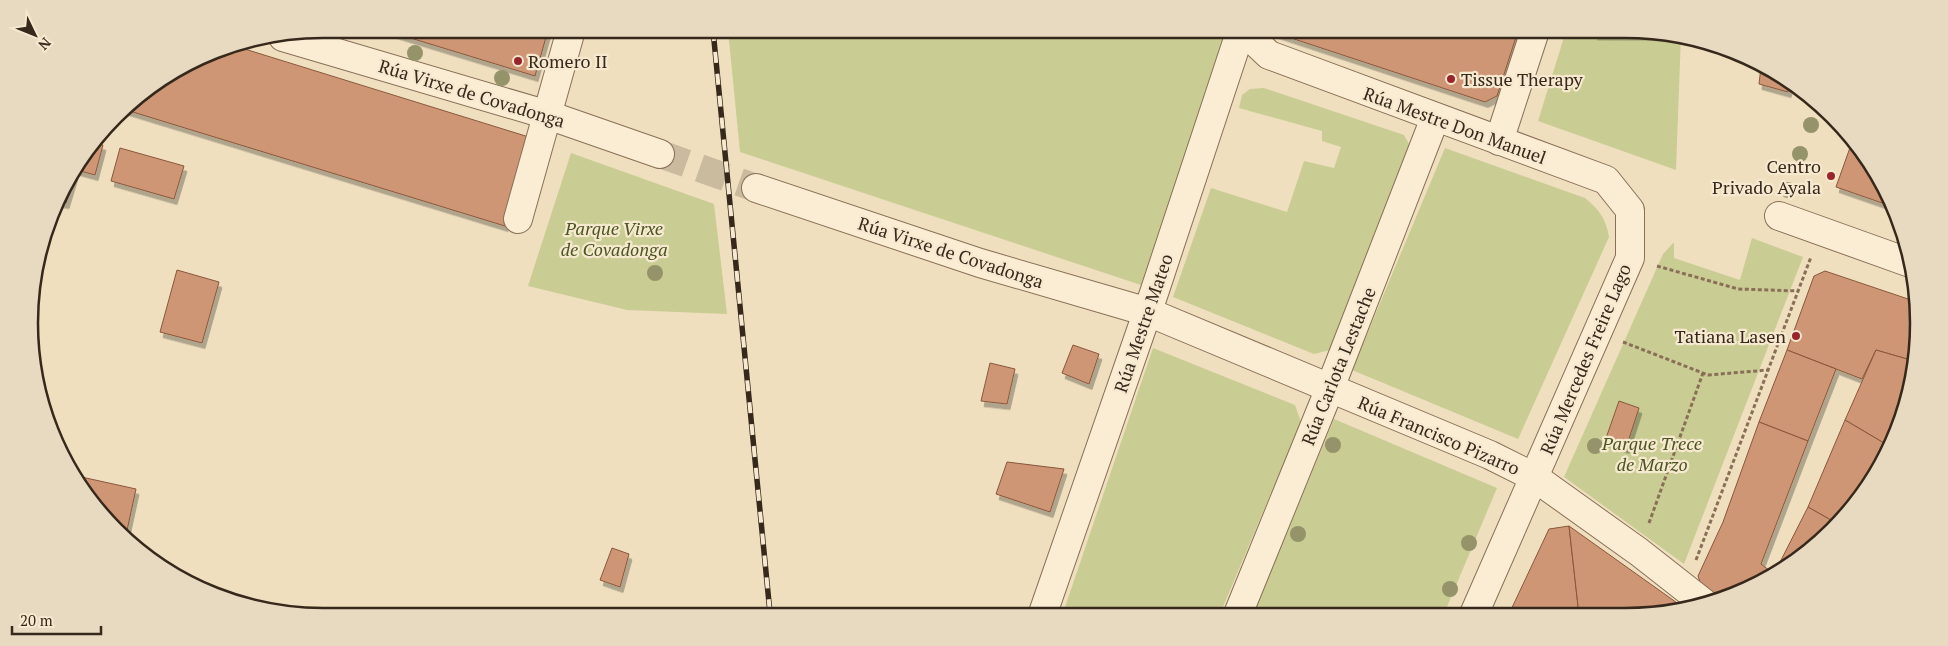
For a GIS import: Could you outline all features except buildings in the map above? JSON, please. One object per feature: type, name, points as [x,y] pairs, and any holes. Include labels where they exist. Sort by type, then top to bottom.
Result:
[{"type":"street","points":[[518,219],[569,38]]},
{"type":"street","name":"Rúa Mestre Mateo","points":[[1045,608],[1148,312],[1238,38]]},
{"type":"street","name":"Rúa Mestre Don Manuel","points":[[1251,38],[1269,55],[1606,180],[1630,210]]},
{"type":"street","points":[[1499,141],[1533,38]]},
{"type":"street","name":"Rúa Virxe de Covadonga","points":[[291,39],[548,115],[660,154]]},
{"type":"street","points":[[1229,67],[1269,55]]},
{"type":"street","name":"Rúa Carlota Lestache","points":[[1240,608],[1330,388],[1435,118]]},
{"type":"street","name":"Rúa Virxe de Covadonga","points":[[756,188],[980,263],[1148,312]]},
{"type":"street","name":"Rúa Mercedes Freire Lago","points":[[1477,608],[1630,258],[1630,210]]},
{"type":"street","points":[[1779,216],[1904,261]]},
{"type":"street","name":"Rúa Francisco Pizarro","points":[[1148,312],[1516,467],[1534,477],[1639,552],[1695,596]]},
{"type":"path","points":[[1695,596],[1769,370],[1821,231]]},
{"type":"path","points":[[1630,258],[1738,289],[1799,291]]},
{"type":"path","points":[[1598,331],[1649,354],[1708,375],[1769,370]]},
{"type":"path","points":[[1639,552],[1703,373]]},
{"type":"green space","points":[[729,38],[1222,38],[1223,42],[1141,285],[740,152]]},
{"type":"green space","points":[[1564,38],[1644,38],[1681,43],[1676,170],[1538,121]]},
{"type":"green space","points":[[1264,88],[1404,135],[1413,151],[1330,350],[1314,354],[1173,297],[1211,188],[1287,212],[1304,161],[1334,168],[1341,147],[1322,141],[1322,131],[1239,108],[1242,95],[1250,89]]},
{"type":"green space","points":[[1445,148],[1585,198],[1604,219],[1609,237],[1518,439],[1352,370]]},
{"type":"green space","name":"Parque Virxe de Covadonga","points":[[571,153],[714,204],[727,314],[627,310],[528,286]]},
{"type":"green space","name":"Parque Trece de Marzo","points":[[1752,238],[1803,257],[1684,564],[1564,477],[1663,254],[1674,242],[1674,258],[1740,280]]},
{"type":"green space","points":[[1153,348],[1295,405],[1301,422],[1223,608],[1065,608]]},
{"type":"green space","points":[[1334,419],[1497,488],[1447,608],[1255,608]]},
{"type":"tunnel","points":[[660,154],[756,188]]},
{"type":"railway","points":[[714,38],[770,608]]},
{"type":"place","name":"Romero II","points":[[518,61]]},
{"type":"place","name":"Tissue Therapy","points":[[1451,79]]},
{"type":"place","name":"Centro Privado Ayala","points":[[1831,176]]},
{"type":"place","name":"Tatiana Lasen","points":[[1796,336]]}]
